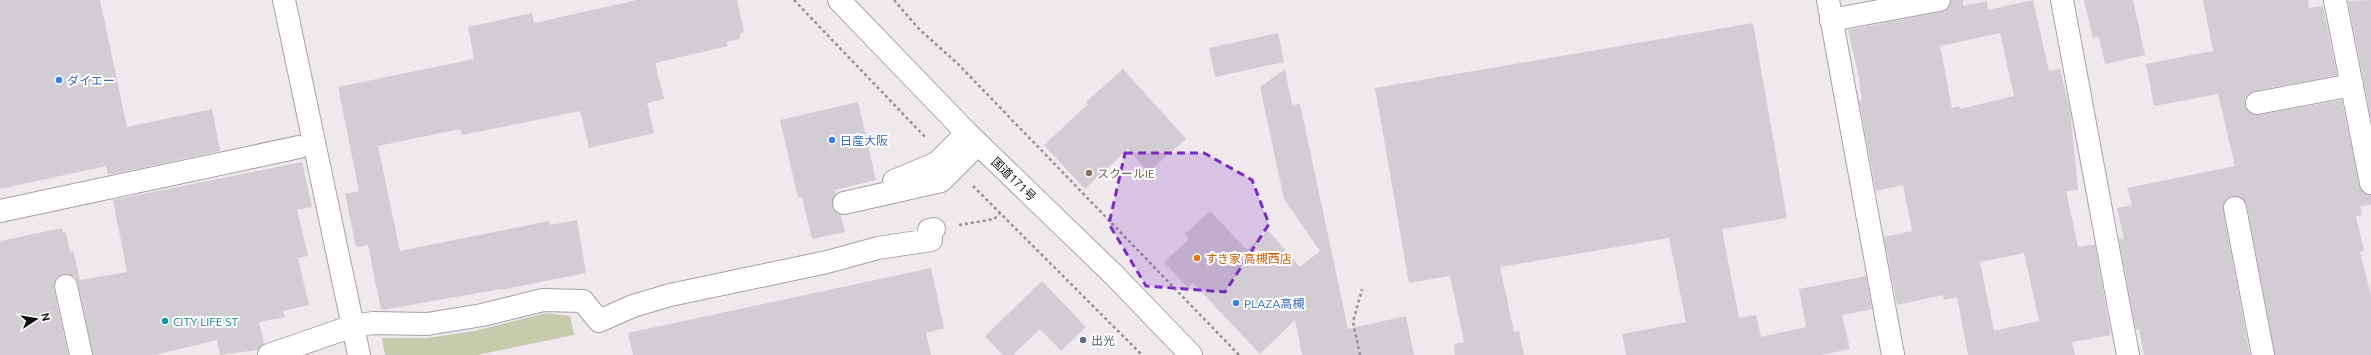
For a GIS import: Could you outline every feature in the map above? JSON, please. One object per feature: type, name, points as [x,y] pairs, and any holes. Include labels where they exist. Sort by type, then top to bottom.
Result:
[{"type":"main road","points":[[284,0],[359,355]]},
{"type":"main road","name":"国道171号","points":[[839,0],[973,139],[1114,274],[1191,355]]},
{"type":"main road","points":[[1893,355],[1830,10],[1940,0]]},
{"type":"main road","points":[[2062,0],[2128,355]]},
{"type":"main road","points":[[2335,0],[2371,183]]},
{"type":"main road","points":[[2257,103],[2352,85]]},
{"type":"main road","points":[[850,202],[861,195],[937,163],[973,139]]},
{"type":"main road","points":[[0,211],[299,147]]},
{"type":"main road","points":[[2235,208],[2263,355]]},
{"type":"main road","points":[[269,355],[353,326],[373,323],[421,324],[453,321],[543,300],[583,301],[599,321],[633,306],[670,295],[827,262],[878,248],[931,240],[929,230],[934,229]]},
{"type":"main road","points":[[66,286],[81,355]]},
{"type":"path","points":[[894,0],[919,28],[958,64],[1239,355]]},
{"type":"path","points":[[934,229],[994,218],[1000,213]]},
{"type":"path","points":[[1360,355],[1353,322],[1362,289]]},
{"type":"highlighted area","points":[[1125,153],[1204,153],[1252,180],[1269,224],[1225,292],[1146,286],[1109,224]]},
{"type":"green space","points":[[546,313],[570,316],[574,335],[477,355],[385,355],[382,338],[427,338],[474,331]]},
{"type":"building","name":"ダイエー","points":[[0,0],[100,0],[127,127],[212,109],[220,151],[108,175],[106,166],[0,189]]},
{"type":"building","points":[[637,0],[737,0],[744,32],[741,33],[739,39],[727,42],[728,46],[655,63],[664,99],[647,103],[654,133],[589,148],[580,111],[462,135],[460,129],[378,146],[400,251],[549,221],[550,225],[577,220],[586,273],[501,290],[381,310],[368,245],[356,247],[345,194],[359,191],[338,87],[474,59],[468,27],[532,13],[534,23]]},
{"type":"building","points":[[1951,0],[1963,0],[1963,6],[1987,1],[1988,10],[2033,0],[2049,71],[2060,69],[2070,110],[2078,190],[2066,191],[2078,247],[2095,244],[2111,335],[2072,342],[2075,355],[1968,355],[1957,297],[1944,300],[1943,295],[1897,305],[1884,237],[1912,231],[1903,185],[1876,191],[1859,101],[1862,100],[1858,73],[1848,30],[1941,12],[1947,9]],"holes":[[[2000,33],[2014,96],[1960,109],[1959,106],[1952,108],[1940,46]],[[2024,253],[2039,321],[1994,331],[1980,262]]]},
{"type":"building","points":[[2084,0],[2133,0],[2145,55],[2105,64],[2099,37],[2093,38]]},
{"type":"building","points":[[2203,0],[2308,0],[2309,8],[2323,6],[2337,75],[2255,91],[2249,94],[2245,105],[2248,111],[2259,115],[2342,100],[2359,185],[2362,191],[2371,195],[2371,205],[2360,206],[2362,215],[2356,216],[2364,251],[2360,252],[2371,296],[2371,355],[2275,355],[2247,206],[2244,200],[2233,196],[2227,199],[2223,210],[2250,355],[2144,355],[2139,329],[2136,330],[2119,239],[2124,238],[2117,208],[2132,205],[2127,188],[2235,166],[2218,94],[2154,106],[2146,64],[2213,51]]},
{"type":"building","points":[[2371,0],[2371,118],[2348,1]]},
{"type":"building","points":[[1753,23],[1787,218],[1722,229],[1739,318],[1756,315],[1761,337],[1806,327],[1799,289],[1866,276],[1872,309],[1842,315],[1850,349],[1822,355],[1626,355],[1622,334],[1686,322],[1669,238],[1500,267],[1514,332],[1519,331],[1524,355],[1455,355],[1454,344],[1464,342],[1450,276],[1409,283],[1375,88]]},
{"type":"building","points":[[1278,33],[1284,62],[1215,77],[1209,48]]},
{"type":"building","points":[[1123,69],[1186,139],[1148,172],[1128,149],[1085,189],[1044,145],[1088,104],[1086,102]]},
{"type":"building","points":[[1285,69],[1292,105],[1300,104],[1348,329],[1406,316],[1414,355],[1302,355],[1295,320],[1260,354],[1193,283],[1188,288],[1164,262],[1189,239],[1185,234],[1210,211],[1247,250],[1268,230],[1300,267],[1320,251],[1284,199],[1260,87]]},
{"type":"building","points":[[858,102],[876,180],[835,190],[836,194],[832,205],[835,211],[841,215],[845,232],[812,239],[802,197],[798,198],[780,120]]},
{"type":"building","points":[[302,162],[312,207],[297,210],[308,256],[298,258],[309,305],[283,311],[285,317],[259,322],[264,344],[258,350],[220,355],[217,340],[155,355],[93,355],[78,283],[75,277],[64,274],[57,277],[54,288],[68,355],[0,355],[0,241],[62,228],[63,233],[66,232],[70,252],[73,251],[80,280],[127,272],[113,200]]},
{"type":"building","points":[[931,268],[944,328],[926,333],[931,355],[633,355],[628,333]]},
{"type":"building","points":[[1042,281],[1086,327],[1061,351],[1040,329],[1013,355],[1003,355],[985,336]]},
{"type":"place","name":"ダイエー","points":[[59,80]]},
{"type":"place","name":"日産大阪","points":[[832,140]]},
{"type":"place","name":"スクールIE","points":[[1089,173]]},
{"type":"place","name":"すき家 高槻西店","points":[[1197,258]]},
{"type":"place","name":"PLAZA高槻","points":[[1236,303]]},
{"type":"place","name":"CITY LIFE ST","points":[[165,321]]},
{"type":"place","name":"出光","points":[[1083,340]]}]
